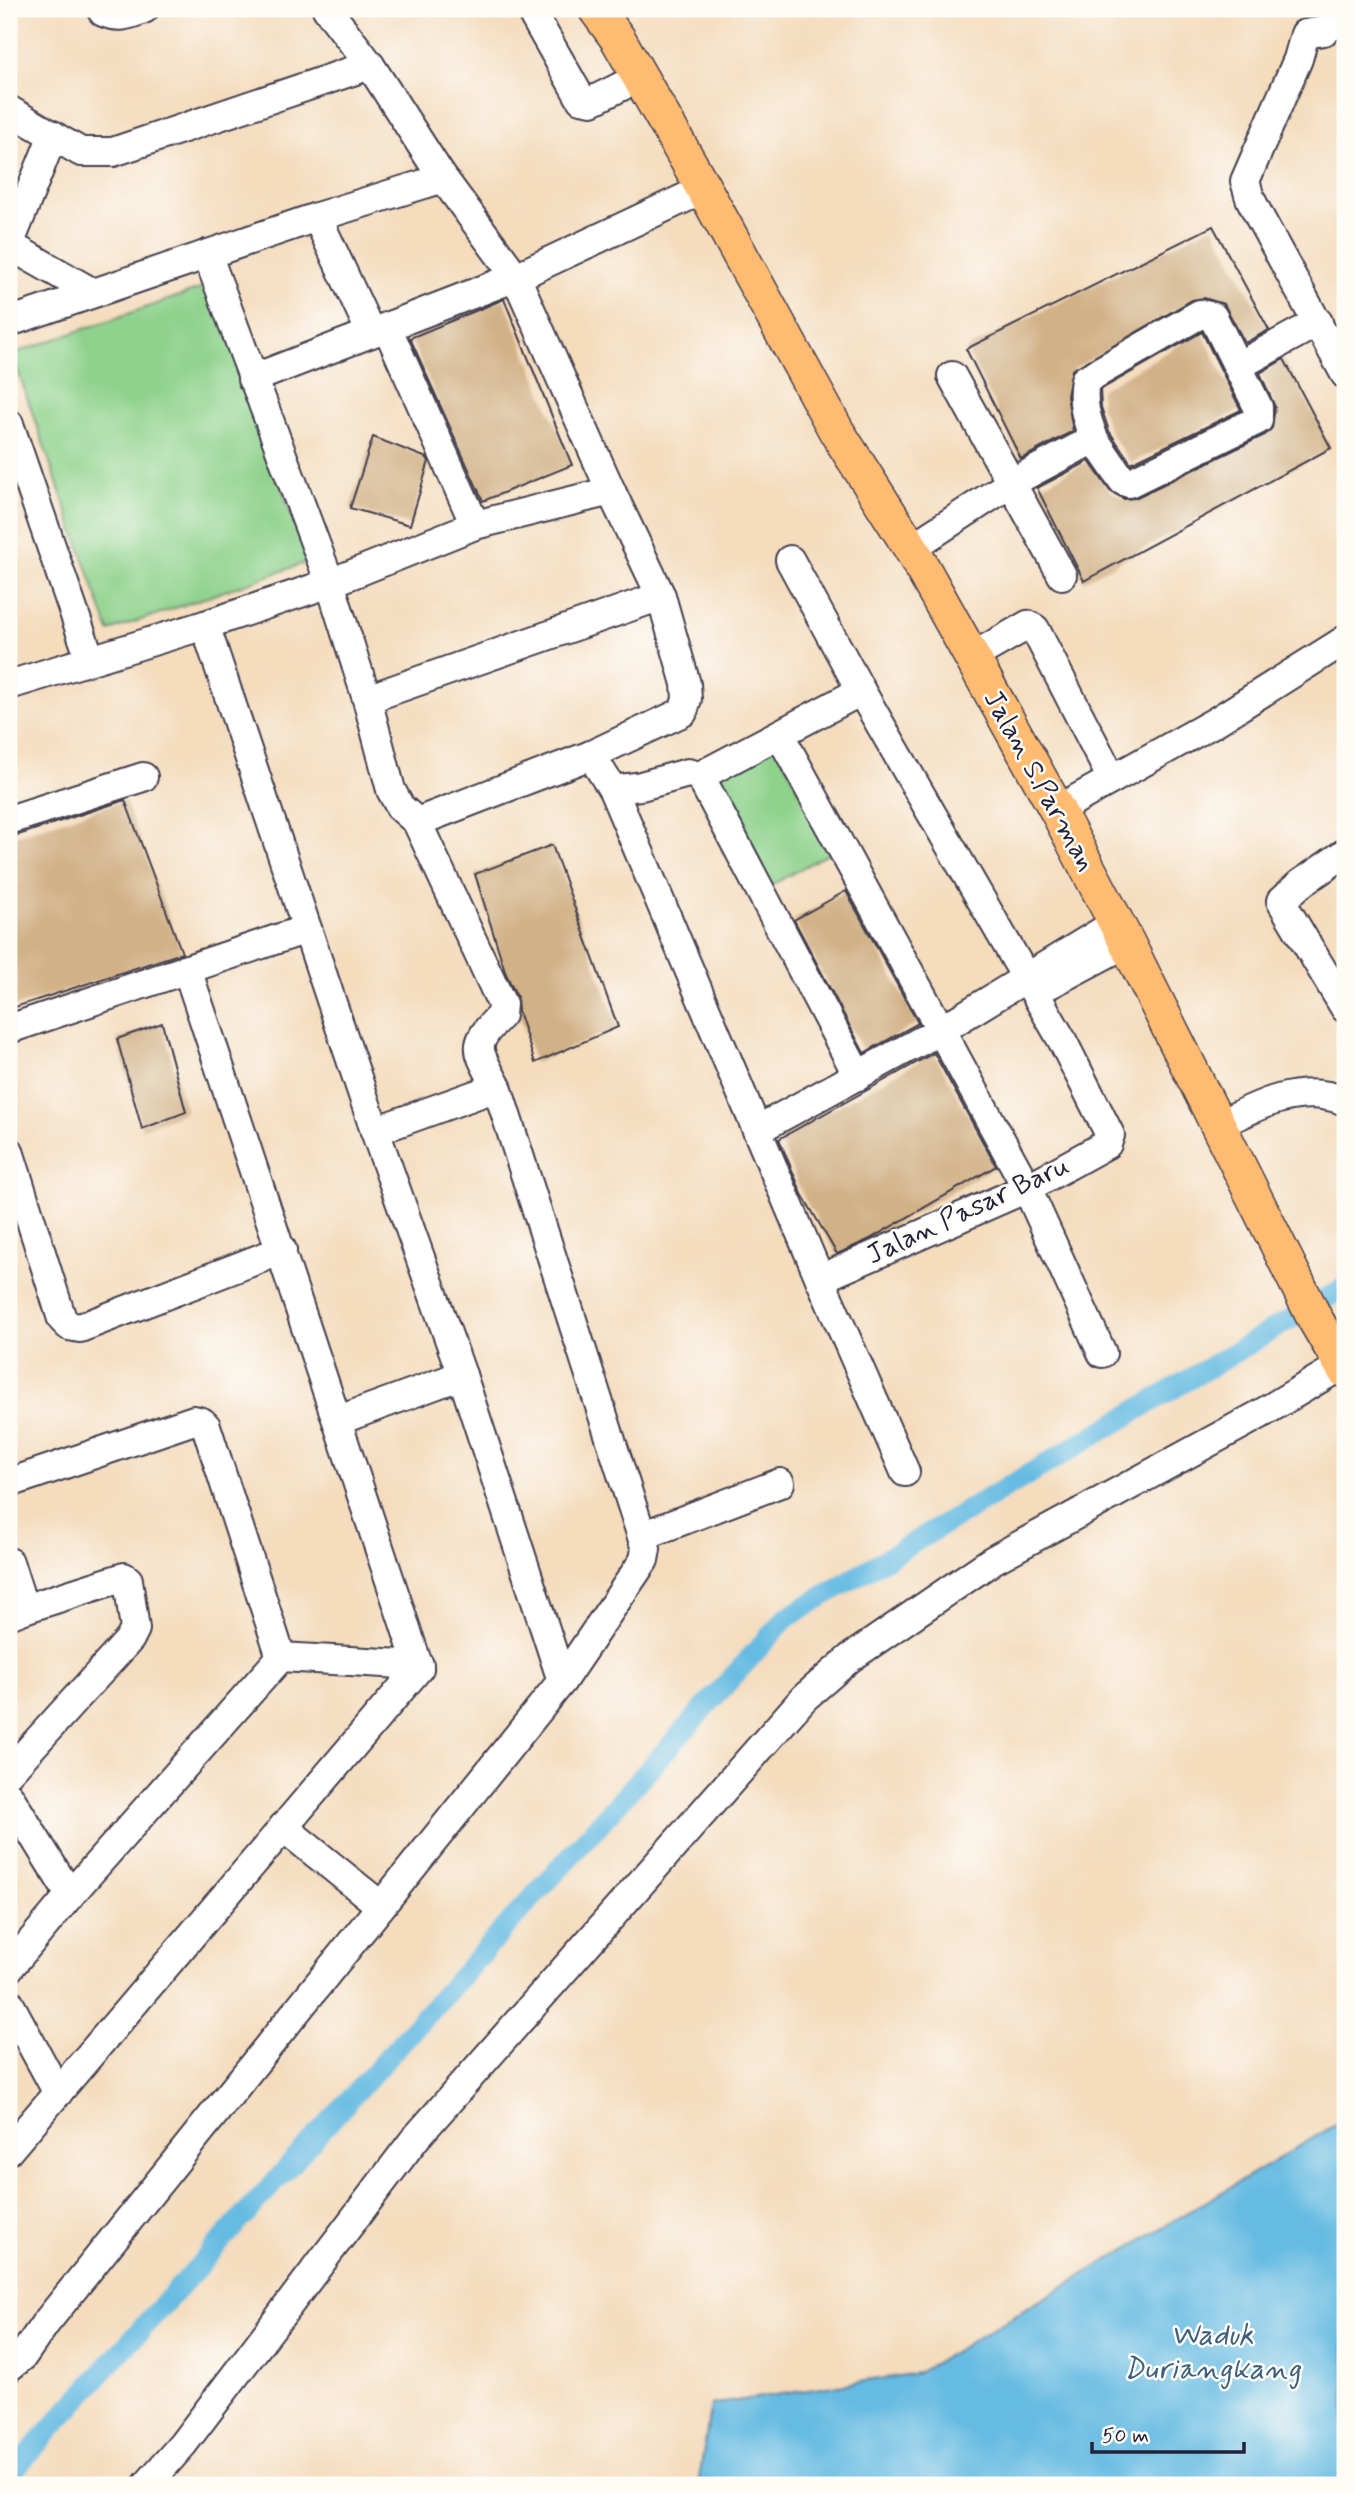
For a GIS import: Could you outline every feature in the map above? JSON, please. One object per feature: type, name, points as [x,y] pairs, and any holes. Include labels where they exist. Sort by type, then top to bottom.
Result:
[{"type":"main road","name":"Jalan S.Parman","points":[[596,9],[618,39],[640,77],[837,432],[911,548],[1057,810],[1122,933],[1315,1319],[1344,1367]]},
{"type":"street","points":[[102,9],[103,12],[116,17],[144,9]]},
{"type":"street","points":[[327,9],[370,65],[440,174],[516,277],[661,596],[686,684],[687,699],[683,712],[590,755],[417,822]]},
{"type":"street","points":[[530,9],[581,99],[592,101],[640,77]]},
{"type":"street","points":[[1342,360],[1260,218],[1245,181],[1298,59],[1305,34],[1324,32],[1345,17]]},
{"type":"street","points":[[9,110],[81,152],[113,152],[370,65]]},
{"type":"street","points":[[53,135],[9,245],[93,293]]},
{"type":"street","points":[[9,322],[317,216],[437,180],[440,174]]},
{"type":"street","points":[[252,379],[516,277],[708,197]]},
{"type":"street","points":[[317,216],[379,330],[475,525]]},
{"type":"street","points":[[9,2367],[22,2357],[52,2315],[562,1681],[645,1560],[646,1549],[642,1536],[497,1087],[479,1052],[484,1032],[502,1015],[502,1004],[417,822],[400,807],[391,790],[367,699],[330,583],[252,379],[208,254]]},
{"type":"street","points":[[1200,314],[1213,317],[1258,407],[1258,420],[1129,483],[1123,481],[1094,439],[1084,414],[1082,395],[1086,380],[1200,314]]},
{"type":"street","points":[[1238,366],[1318,322]]},
{"type":"street","points":[[952,376],[1062,575]]},
{"type":"street","points":[[9,424],[14,459],[90,659]]},
{"type":"street","points":[[911,548],[1011,483],[1094,439]]},
{"type":"street","points":[[9,685],[205,625],[330,583],[475,525],[611,491]]},
{"type":"street","name":"Jalan Pasar Baru","points":[[790,560],[861,691],[1031,985],[1110,1135],[1107,1144],[1027,1188],[820,1279]]},
{"type":"street","points":[[367,699],[661,596]]},
{"type":"street","points":[[205,625],[375,1131],[462,1375],[562,1681]]},
{"type":"street","points":[[972,657],[1028,625],[1035,629],[1112,779]]},
{"type":"street","points":[[1057,810],[1215,722],[1345,640]]},
{"type":"street","points":[[613,790],[688,773],[700,776],[861,691]]},
{"type":"street","points":[[780,735],[1027,1188],[1102,1353]]},
{"type":"street","points":[[590,755],[613,790],[820,1279],[905,1472]]},
{"type":"street","points":[[700,776],[858,1076]]},
{"type":"street","points":[[9,820],[143,777]]},
{"type":"street","points":[[1345,853],[1300,884],[1281,901],[1345,1008]]},
{"type":"street","points":[[9,1029],[307,929]]},
{"type":"street","points":[[757,1130],[1031,985],[1122,933]]},
{"type":"street","points":[[9,2150],[416,1673],[419,1665],[187,969]]},
{"type":"street","points":[[375,1131],[497,1087]]},
{"type":"street","points":[[1219,1125],[1255,1106],[1296,1095],[1327,1094],[1345,1101]]},
{"type":"street","points":[[9,1151],[62,1320],[72,1328],[80,1328],[282,1251]]},
{"type":"street","points":[[147,2485],[183,2444],[414,2140],[804,1698],[850,1658],[993,1560],[1344,1367]]},
{"type":"street","points":[[339,1420],[462,1375]]},
{"type":"street","points":[[9,1483],[194,1420],[202,1422],[206,1426],[281,1657]]},
{"type":"street","points":[[642,1536],[780,1483]]},
{"type":"street","points":[[9,1562],[16,1612],[124,1577],[128,1580],[135,1629],[131,1639],[9,1772]]},
{"type":"street","points":[[281,1657],[419,1665]]},
{"type":"street","points":[[9,1968],[69,1895],[281,1657]]},
{"type":"street","points":[[9,1796],[69,1895]]},
{"type":"street","points":[[283,1827],[381,1906]]},
{"type":"street","points":[[9,2003],[58,2094]]},
{"type":"green space","points":[[211,285],[308,562],[109,631],[12,354]]},
{"type":"green space","points":[[775,743],[832,851],[768,887],[706,778]]},
{"type":"water","name":"Waduk Duriangkang","points":[[1345,2119],[1345,2485],[698,2485],[711,2405],[918,2373]]},
{"type":"building","points":[[1213,226],[1269,330],[1245,343],[1224,304],[1204,298],[1192,300],[1072,370],[1067,396],[1073,431],[1021,459],[966,349]]},
{"type":"building","points":[[504,299],[572,465],[483,501],[410,338]]},
{"type":"building","points":[[1202,332],[1241,410],[1131,463],[1109,431],[1101,407],[1100,390]]},
{"type":"building","points":[[1284,359],[1331,448],[1084,581],[1037,488],[1089,461],[1110,491],[1124,499],[1135,498],[1265,435],[1272,428],[1275,407],[1260,373]]},
{"type":"building","points":[[373,437],[429,461],[410,525],[350,508]]},
{"type":"building","points":[[125,800],[182,953],[9,1009],[9,838]]},
{"type":"building","points":[[552,845],[618,1027],[535,1063],[518,1011],[517,997],[506,974],[475,874]]},
{"type":"building","points":[[846,891],[918,1023],[864,1053],[794,920]]},
{"type":"building","points":[[162,1023],[186,1112],[142,1129],[117,1039]]},
{"type":"building","points":[[934,1053],[996,1166],[868,1240],[837,1254],[802,1194],[779,1139]]},
{"type":"waterway","points":[[9,2475],[786,1618],[1345,1287]]}]
